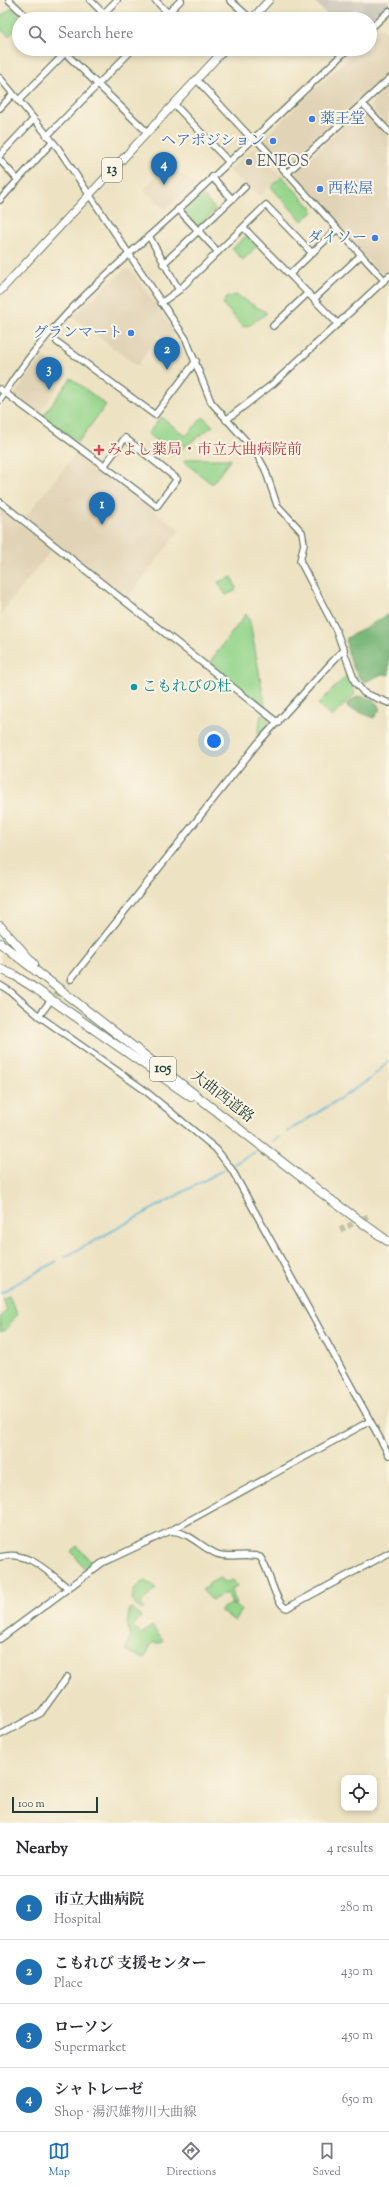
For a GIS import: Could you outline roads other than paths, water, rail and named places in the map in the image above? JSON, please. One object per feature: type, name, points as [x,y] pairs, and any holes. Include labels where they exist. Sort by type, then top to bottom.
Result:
[{"type":"highway","points":[[0,926],[53,984]]},
{"type":"highway","name":"大曲西道路","points":[[0,943],[389,1242]]},
{"type":"highway","points":[[0,969],[14,975],[36,989],[274,1155]]},
{"type":"main road","points":[[258,12],[269,0]]},
{"type":"main road","name":"13","points":[[0,291],[219,56]]},
{"type":"street","points":[[9,0],[22,12]]},
{"type":"street","points":[[90,0],[102,12]]},
{"type":"street","points":[[106,12],[117,0]]},
{"type":"street","points":[[155,0],[167,12]]},
{"type":"street","points":[[169,12],[181,0]]},
{"type":"street","points":[[230,0],[244,12]]},
{"type":"street","points":[[377,22],[389,11]]},
{"type":"street","points":[[18,101],[59,56]]},
{"type":"street","points":[[71,56],[98,85],[147,132]]},
{"type":"street","points":[[47,136],[126,56]]},
{"type":"street","points":[[0,400],[2,390],[56,324],[127,254],[149,236],[341,56]]},
{"type":"street","points":[[0,78],[12,95],[52,142],[89,195],[127,254],[186,338],[196,361],[205,392],[211,402],[257,455],[265,469],[277,505],[302,532],[304,544],[300,561],[344,649],[359,688],[364,693],[389,704]]},
{"type":"street","points":[[286,174],[389,79]]},
{"type":"street","points":[[197,80],[253,138],[361,255],[387,278],[274,383],[226,420]]},
{"type":"street","points":[[0,108],[12,95]]},
{"type":"street","points":[[174,104],[228,162]]},
{"type":"street","points":[[363,104],[389,132]]},
{"type":"street","points":[[0,155],[33,120]]},
{"type":"street","points":[[0,200],[52,142]]},
{"type":"street","points":[[0,160],[18,180]]},
{"type":"street","points":[[212,177],[232,199]]},
{"type":"street","points":[[163,264],[245,187]]},
{"type":"street","points":[[161,303],[179,290],[266,205],[312,253]]},
{"type":"street","points":[[178,209],[218,252]]},
{"type":"street","points":[[244,228],[338,324]]},
{"type":"street","points":[[290,274],[337,229]]},
{"type":"street","points":[[149,236],[163,264],[179,290]]},
{"type":"street","points":[[314,299],[361,255]]},
{"type":"street","points":[[273,326],[308,293]]},
{"type":"street","points":[[57,342],[155,415],[196,361]]},
{"type":"street","points":[[2,390],[157,506],[177,478],[124,438],[104,466]]},
{"type":"street","points":[[0,502],[278,723]]},
{"type":"street","points":[[70,979],[258,743],[278,723],[344,649]]},
{"type":"street","points":[[0,985],[11,992],[39,1016],[142,1088],[216,1148],[232,1170],[389,1455]]},
{"type":"street","points":[[39,1016],[48,1004]]},
{"type":"street","points":[[0,1639],[102,1564],[170,1531],[370,1421]]},
{"type":"street","points":[[170,1531],[186,1534],[216,1554],[237,1557],[251,1555],[260,1557],[265,1564],[280,1603],[287,1608],[389,1552]]},
{"type":"street","points":[[0,1557],[12,1555],[28,1558],[68,1588]]},
{"type":"street","points":[[0,1735],[41,1713],[67,1677]]},
{"type":"waterway","points":[[287,1132],[369,1080],[389,1061]]},
{"type":"waterway","points":[[272,1141],[279,1137]]},
{"type":"waterway","points":[[234,1164],[255,1152]]},
{"type":"waterway","points":[[65,1257],[225,1169]]},
{"type":"waterway","points":[[0,1293],[57,1261]]},
{"type":"tunnel","points":[[50,1002],[71,979]]},
{"type":"tunnel","points":[[340,1230],[368,1216]]},
{"type":"place","name":"薬王堂","points":[[312,119]]},
{"type":"place","name":"ヘアポジション","points":[[273,141]]},
{"type":"place","name":"ENEOS","points":[[249,162]]},
{"type":"place","name":"シャトレーゼ","points":[[164,185]]},
{"type":"place","name":"西松屋","points":[[320,189]]},
{"type":"place","name":"ダイソー","points":[[375,238]]},
{"type":"place","name":"グランマート","points":[[131,333]]},
{"type":"place","name":"こもれび 支援センター","points":[[167,370]]},
{"type":"place","name":"ローソン","points":[[49,390]]},
{"type":"place","name":"みよし薬局・市立大曲病院前","points":[[99,450]]},
{"type":"place","name":"市立大曲病院","points":[[102,525]]},
{"type":"place","name":"こもれびの杜","points":[[134,687]]}]
